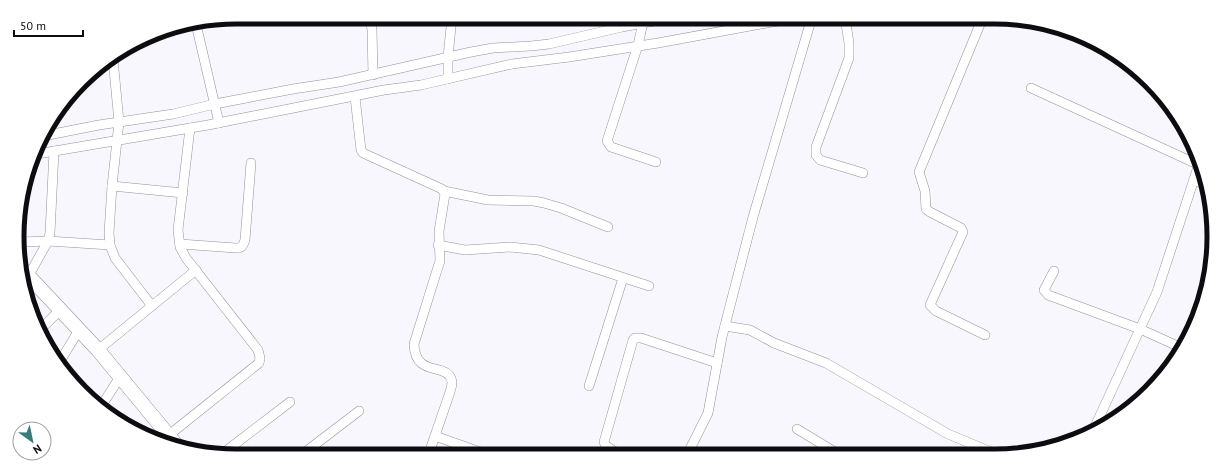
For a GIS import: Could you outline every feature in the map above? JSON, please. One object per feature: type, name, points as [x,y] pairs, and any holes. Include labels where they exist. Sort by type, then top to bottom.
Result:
[{"type":"main road","points":[[28,275],[98,350],[172,439]]},
{"type":"street","points":[[371,24],[373,75]]},
{"type":"street","points":[[448,67],[451,24]]},
{"type":"street","points":[[49,136],[190,128],[217,113],[293,89],[373,75],[448,67],[512,64],[569,57],[657,24]]},
{"type":"street","points":[[41,153],[54,151],[174,114],[217,113],[355,96],[421,85],[448,67],[493,48],[549,44],[622,27],[641,30],[658,43],[761,24]]},
{"type":"street","points":[[690,449],[708,413],[725,326],[752,216],[810,24]]},
{"type":"street","points":[[846,24],[849,43],[849,58],[816,147],[816,155],[820,160],[863,173]]},
{"type":"street","points":[[980,24],[918,172],[925,191],[925,206],[927,210],[961,228],[962,232],[930,305],[936,311],[985,335]]},
{"type":"street","points":[[197,28],[217,113]]},
{"type":"street","points":[[641,30],[607,141],[611,147],[656,162]]},
{"type":"street","points":[[113,63],[118,131],[112,186],[109,234],[110,245],[115,258],[152,306]]},
{"type":"street","points":[[1031,88],[1194,163]]},
{"type":"street","points":[[355,96],[361,150],[363,153],[444,191],[488,200],[519,200],[544,203],[561,208],[608,227]]},
{"type":"street","points":[[169,435],[259,363],[260,358],[258,350],[186,258],[180,244],[178,230],[190,128]]},
{"type":"street","points":[[27,270],[48,241],[51,224],[54,151]]},
{"type":"street","points":[[180,244],[236,248],[240,248],[244,245],[251,163]]},
{"type":"street","points":[[1101,421],[1156,292],[1197,171]]},
{"type":"street","points":[[1194,180],[1200,182]]},
{"type":"street","points":[[112,186],[183,193]]},
{"type":"street","points":[[430,449],[450,392],[452,382],[446,373],[422,364],[416,358],[414,353],[414,344],[440,261],[438,245],[439,230],[446,197],[444,191]]},
{"type":"street","points":[[24,242],[48,241],[110,245]]},
{"type":"street","points":[[438,245],[465,250],[510,247],[540,250],[648,286]]},
{"type":"street","points":[[98,350],[196,270]]},
{"type":"street","points":[[1054,271],[1044,290],[1048,295],[1140,329],[1177,346]]},
{"type":"street","points":[[589,386],[623,278]]},
{"type":"street","points":[[44,326],[60,310]]},
{"type":"street","points":[[725,326],[750,330],[774,343],[826,363],[948,434],[984,449]]},
{"type":"street","points":[[62,357],[79,330]]},
{"type":"street","points":[[611,449],[606,446],[604,442],[633,340],[638,337],[717,363]]},
{"type":"street","points":[[104,402],[120,377]]},
{"type":"street","points":[[229,449],[290,402]]},
{"type":"street","points":[[309,449],[359,411]]},
{"type":"street","points":[[797,429],[831,449]]},
{"type":"street","points":[[434,436],[471,449]]}]
